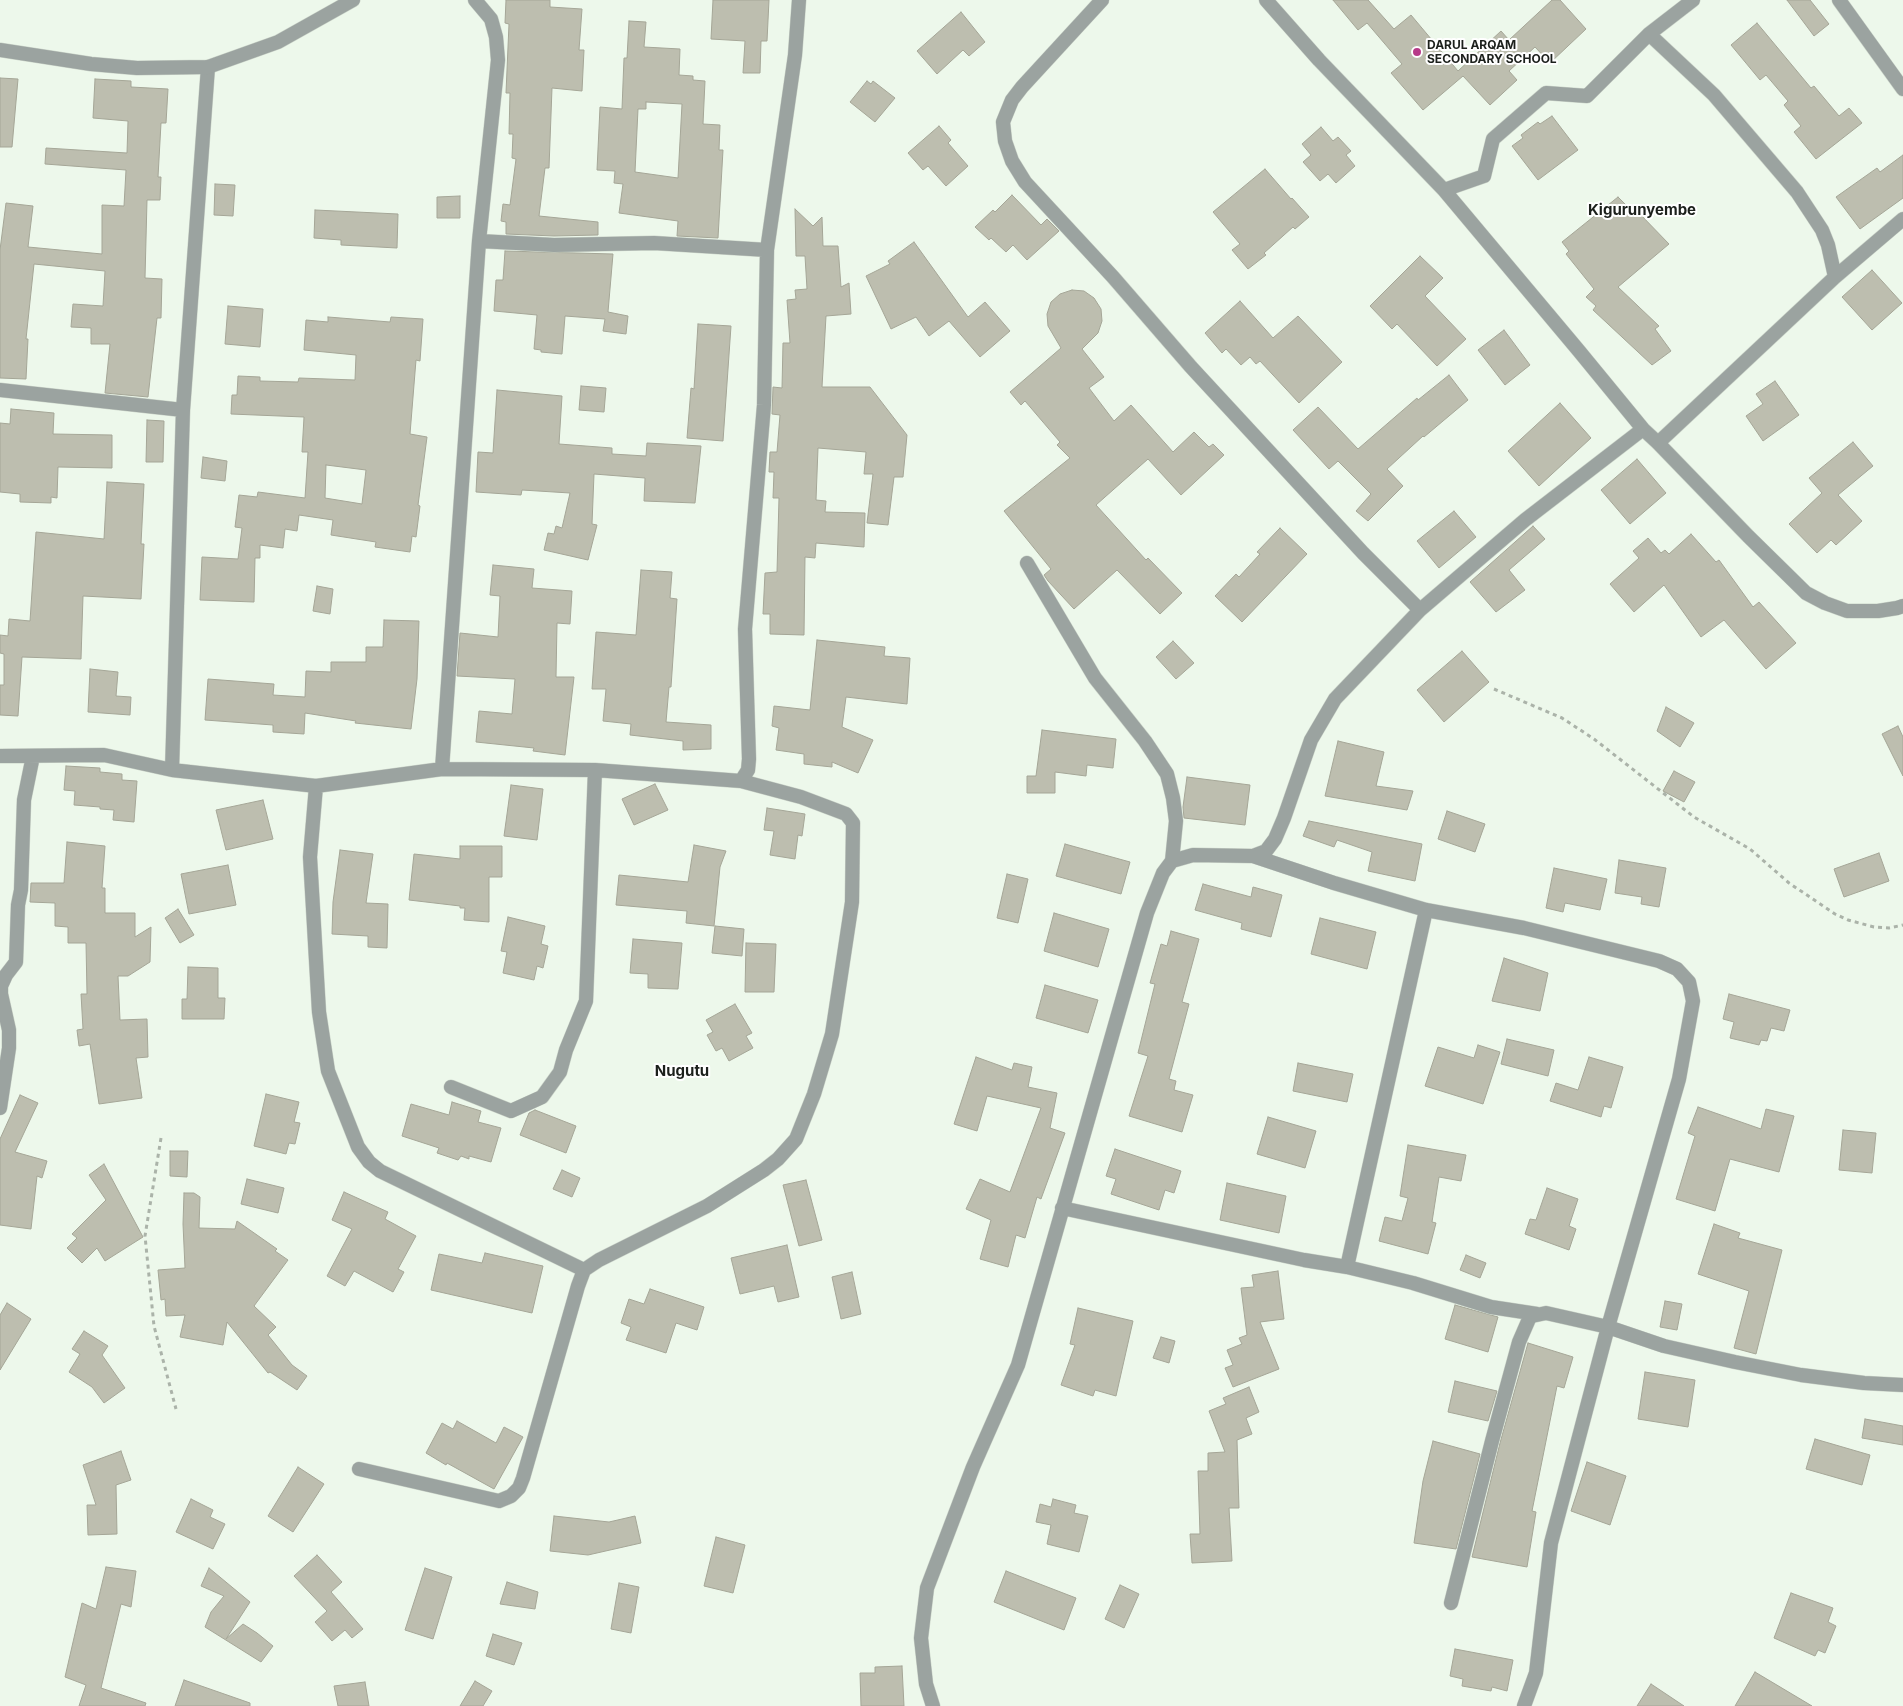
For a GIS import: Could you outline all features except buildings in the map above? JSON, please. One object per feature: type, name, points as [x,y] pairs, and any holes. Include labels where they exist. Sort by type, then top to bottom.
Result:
[{"type":"street","points":[[0,50],[91,64],[137,68],[208,67],[278,42],[353,0]]},
{"type":"street","points":[[442,770],[479,241],[498,60],[496,37],[490,19],[475,0]]},
{"type":"street","points":[[741,781],[748,770],[749,759],[745,629],[764,406],[767,250],[795,55],[799,0]]},
{"type":"street","points":[[1102,0],[1012,100],[1003,122],[1005,141],[1012,161],[1030,188],[1113,276],[1191,367],[1364,553],[1420,610]]},
{"type":"street","points":[[1266,0],[1319,60],[1444,190],[1643,429],[1806,593],[1825,603],[1847,611],[1878,610],[1903,606]]},
{"type":"street","points":[[1444,190],[1484,176],[1493,139],[1546,93],[1587,96],[1649,34],[1693,0]]},
{"type":"street","points":[[1838,0],[1903,89]]},
{"type":"street","points":[[1649,34],[1714,95],[1798,192],[1822,230],[1828,245],[1835,277]]},
{"type":"street","points":[[172,770],[183,410],[208,67]]},
{"type":"street","points":[[1658,443],[1835,277],[1903,219]]},
{"type":"street","points":[[479,241],[554,245],[654,243],[767,250]]},
{"type":"street","points":[[0,390],[183,410]]},
{"type":"street","points":[[1253,856],[1266,851],[1275,839],[1311,740],[1335,699],[1420,610],[1525,520],[1643,429]]},
{"type":"street","points":[[933,1706],[926,1684],[921,1638],[927,1588],[973,1468],[1018,1365],[1147,914],[1163,873],[1172,861],[1176,821],[1167,774],[1145,741],[1095,678],[1027,563]]},
{"type":"street","points":[[0,756],[104,755],[172,770],[316,786],[442,770],[595,770],[741,781],[801,797],[846,814],[853,824],[852,902],[832,1034],[814,1094],[796,1139],[778,1159],[764,1170],[706,1206],[599,1260],[584,1270],[523,1478],[519,1488],[511,1496],[499,1501],[359,1469]]},
{"type":"street","points":[[0,1108],[9,1048],[1,986],[6,975],[16,962],[24,800],[32,756]]},
{"type":"street","points":[[451,1087],[511,1111],[542,1097],[560,1072],[566,1050],[586,1001],[595,770]]},
{"type":"street","points":[[316,786],[310,856],[319,1012],[328,1071],[358,1147],[369,1162],[380,1170],[584,1270]]},
{"type":"street","points":[[1172,861],[1193,855],[1253,856],[1334,883],[1426,910],[1524,928],[1659,961],[1678,969],[1690,982],[1693,1001],[1679,1078],[1608,1327],[1551,1543],[1536,1673],[1524,1706]]},
{"type":"street","points":[[1346,1267],[1426,910]]},
{"type":"street","points":[[1062,1208],[1304,1260],[1346,1267],[1413,1283],[1491,1307],[1536,1314],[1546,1313],[1608,1327],[1664,1346],[1735,1362],[1800,1375],[1864,1383],[1903,1385]]},
{"type":"street","points":[[1451,1604],[1492,1441],[1520,1342],[1529,1319],[1536,1314]]},
{"type":"path","points":[[1494,689],[1562,718],[1594,739],[1687,812],[1750,849],[1789,883],[1835,914],[1848,920],[1874,927],[1889,928],[1903,925]]},
{"type":"path","points":[[161,1138],[145,1236],[154,1326],[176,1409]]},
{"type":"place","name":"DARUL ARQAM SECONDARY SCHOOL","points":[[1417,52]]},
{"type":"district","name":"Kigurunyembe","points":[[1642,210]]},
{"type":"district","name":"Nugutu","points":[[682,1071]]}]
